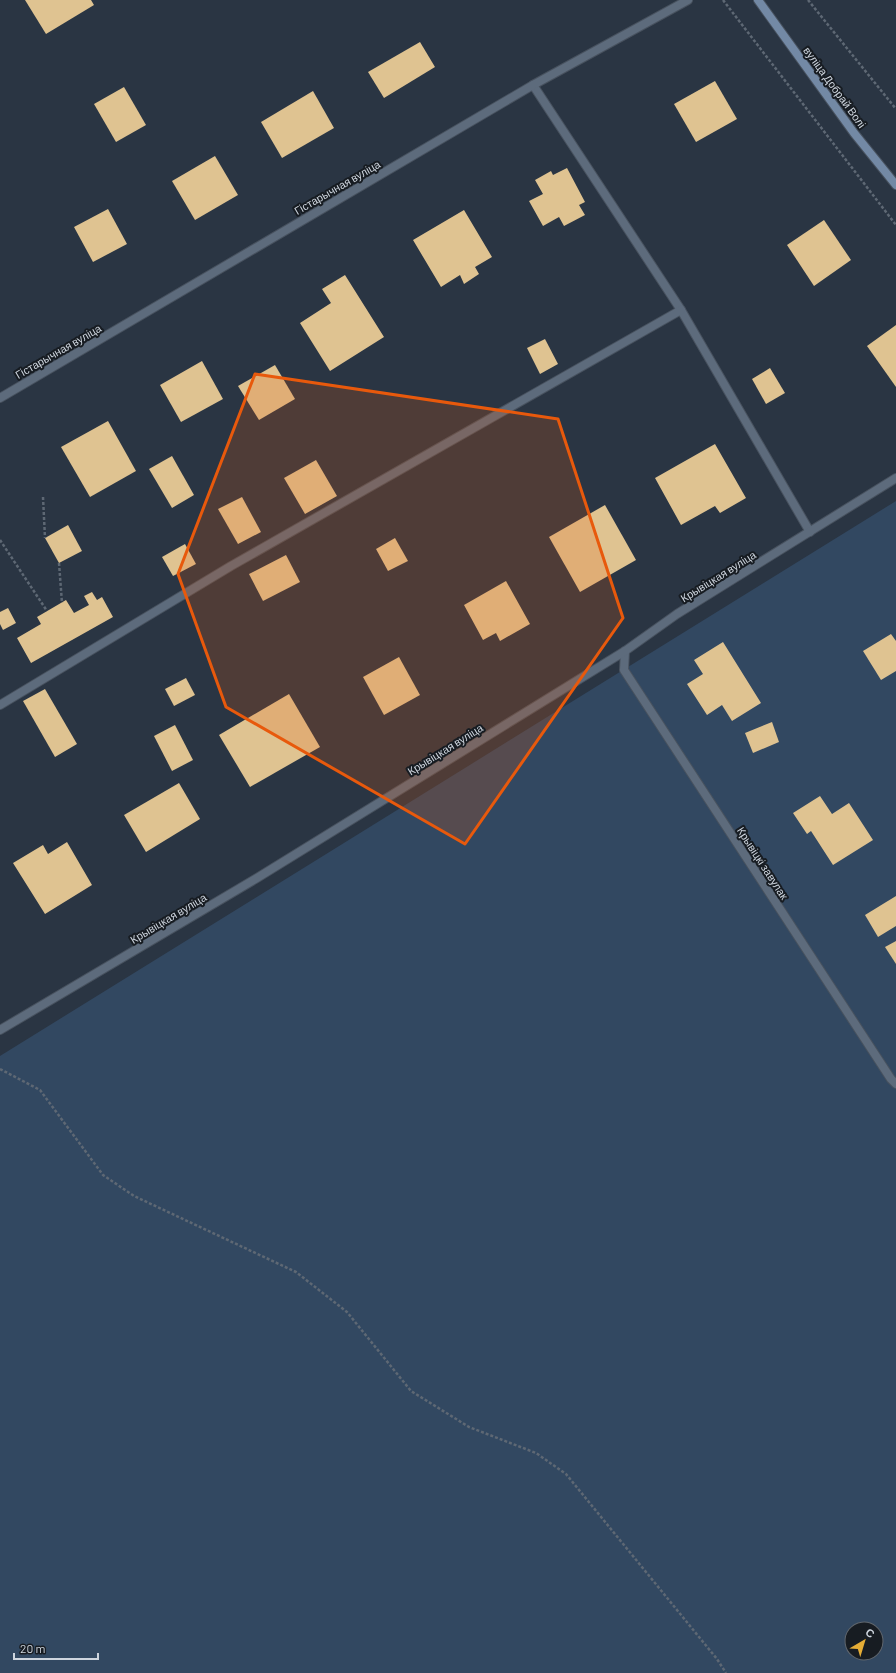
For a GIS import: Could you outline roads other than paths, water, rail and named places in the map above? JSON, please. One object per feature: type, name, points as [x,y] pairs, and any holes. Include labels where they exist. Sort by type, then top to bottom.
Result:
[{"type":"street","name":"Гістарычная вуліца","points":[[0,398],[533,85],[688,0]]},
{"type":"street","name":"вуліца Добрай Волі","points":[[758,0],[854,132],[896,185]]},
{"type":"street","points":[[533,85],[681,310],[810,532]]},
{"type":"street","points":[[0,705],[231,566],[681,310]]},
{"type":"street","name":"Крывіцкая вуліца","points":[[0,1030],[257,878],[625,651],[677,614],[896,478]]},
{"type":"street","name":"Крывіцкі завулак","points":[[625,651],[624,670],[891,1079],[896,1084]]}]
